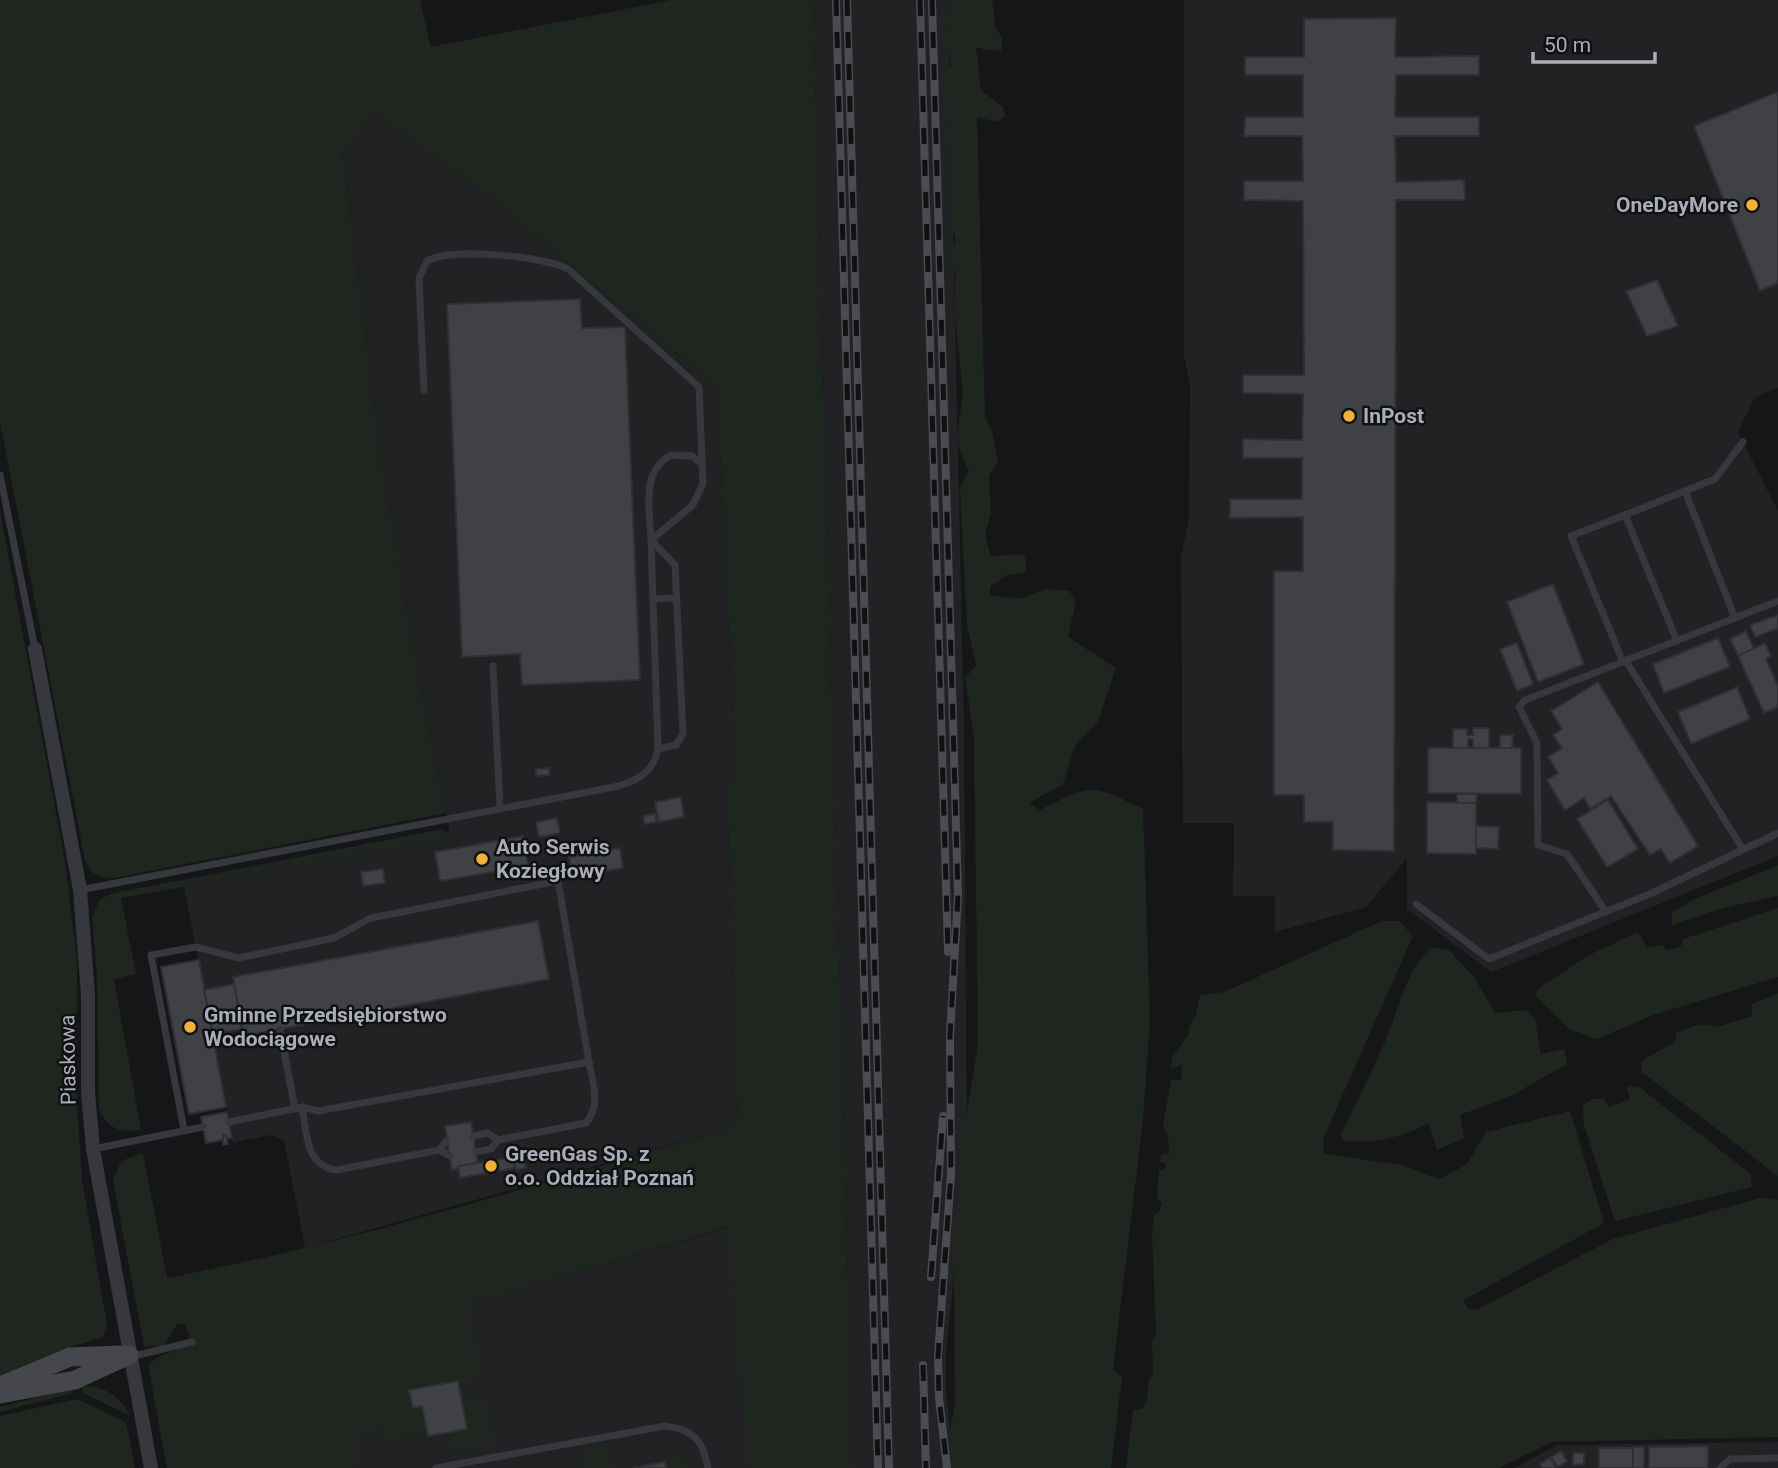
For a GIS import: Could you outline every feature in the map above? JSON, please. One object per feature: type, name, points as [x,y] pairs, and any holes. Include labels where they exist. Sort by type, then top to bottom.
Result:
[{"type":"street","name":"Piaskowa","points":[[35,649],[80,890],[88,995],[88,1092],[93,1149],[151,1468]]},
{"type":"street","points":[[0,1386],[70,1357],[129,1356]]},
{"type":"street","points":[[0,1394],[75,1380],[129,1356]]},
{"type":"lane","points":[[424,390],[419,278],[427,261],[448,254],[555,262],[568,269],[699,387],[703,483],[699,497],[651,540]]},
{"type":"lane","points":[[1742,848],[1625,661],[1571,536],[1715,479],[1743,442]]},
{"type":"lane","points":[[80,890],[447,821],[500,807],[634,781],[645,775],[655,763],[658,749],[649,485],[653,470],[661,461],[680,454],[692,456],[702,464]]},
{"type":"lane","points":[[0,475],[35,649]]},
{"type":"lane","points":[[1685,491],[1735,618]]},
{"type":"lane","points":[[1625,515],[1677,641]]},
{"type":"lane","points":[[651,540],[675,565],[683,734],[676,745],[658,749]]},
{"type":"lane","points":[[653,599],[677,598]]},
{"type":"lane","points":[[1606,912],[1567,854],[1538,845],[1536,743],[1519,707],[1525,700],[1778,601]]},
{"type":"lane","points":[[493,666],[500,807]]},
{"type":"lane","points":[[1416,904],[1489,959],[1652,893],[1778,833]]},
{"type":"lane","points":[[184,1130],[151,955],[196,947],[239,958],[334,937],[371,918],[558,881],[596,1100],[595,1112],[586,1123],[498,1140],[491,1149],[476,1152]]},
{"type":"lane","points":[[280,1029],[311,1155],[326,1168],[337,1170],[439,1150],[450,1156]]},
{"type":"lane","points":[[229,1122],[298,1108],[318,1111],[589,1062]]},
{"type":"lane","points":[[93,1149],[203,1127]]},
{"type":"lane","points":[[473,1136],[488,1133],[498,1140]]},
{"type":"lane","points":[[439,1150],[447,1140]]},
{"type":"lane","points":[[129,1356],[192,1342]]},
{"type":"lane","points":[[436,1468],[665,1426],[685,1428],[699,1438],[708,1468]]},
{"type":"lane","points":[[1720,1468],[1730,1459],[1778,1458]]},
{"type":"shaded area","points":[[0,0],[420,0],[431,47],[671,0],[813,0],[853,1468],[749,1468],[728,1227],[466,1306],[481,1380],[459,1384],[458,1381],[410,1390],[413,1408],[422,1406],[427,1433],[386,1441],[383,1429],[355,1434],[360,1464],[349,1468],[167,1468],[148,1365],[158,1357],[186,1346],[189,1335],[184,1324],[178,1323],[163,1346],[144,1346],[113,1181],[121,1161],[143,1153],[167,1278],[382,1228],[737,1126],[727,787],[736,778],[717,387],[486,194],[377,114],[343,152],[382,462],[413,646],[446,813],[114,878],[96,875],[85,860],[0,422]]},
{"type":"shaded area","points":[[813,0],[948,0],[964,728],[967,1141],[946,1355],[946,1392],[955,1468],[853,1468]]},
{"type":"shaded area","points":[[947,0],[992,0],[995,25],[1002,38],[1001,51],[976,48],[981,90],[1003,107],[1005,116],[998,122],[977,117],[985,416],[992,431],[998,461],[989,476],[991,512],[985,534],[991,557],[1014,554],[1025,556],[1026,573],[1007,575],[990,587],[990,595],[1021,599],[1045,589],[1069,591],[1076,600],[1068,637],[1116,668],[1098,721],[1075,746],[1063,784],[1029,803],[1040,810],[1071,795],[1092,790],[1102,791],[1143,809],[1150,1020],[1143,1120],[1113,1369],[1122,1377],[1111,1468],[954,1468],[949,1435],[955,1406],[954,1275],[963,1136],[978,1044],[974,738],[965,678],[976,665],[967,625],[960,488],[969,470],[962,457],[958,435],[963,394],[955,313],[956,272],[948,265],[956,239],[951,225],[949,131],[944,76],[951,66],[946,36],[950,30],[940,22],[949,8]]},
{"type":"shaded area","points":[[1184,0],[1778,0],[1778,388],[1755,397],[1738,432],[1778,511],[1778,856],[1491,972],[1407,909],[1407,858],[1366,907],[1275,932],[1275,896],[1233,896],[1234,823],[1183,823],[1181,556],[1189,519],[1190,386],[1184,355]]},
{"type":"shaded area","points":[[378,113],[486,194],[717,387],[736,779],[727,787],[737,1126],[305,1248],[284,1140],[270,1135],[233,1143],[184,886],[451,838],[413,646],[382,462],[343,151]]},
{"type":"shaded area","points":[[0,511],[66,867],[77,961],[77,1103],[82,1180],[107,1325],[103,1336],[97,1339],[65,1349],[0,1377]]},
{"type":"shaded area","points":[[443,829],[444,832],[449,831],[451,838],[121,898],[136,974],[114,979],[141,1130],[121,1130],[106,1121],[99,1109],[97,977],[92,917],[100,899],[114,893]]},
{"type":"shaded area","points":[[1778,865],[1778,896],[1723,908],[1672,925],[1672,912],[1697,898]]},
{"type":"shaded area","points":[[1778,908],[1778,977],[1653,1015],[1597,1039],[1571,1030],[1535,996],[1538,989],[1587,956],[1638,932],[1647,947],[1662,945],[1667,950],[1681,946],[1683,939]]},
{"type":"shaded area","points":[[1382,921],[1399,921],[1413,936],[1323,1139],[1324,1154],[1401,1165],[1439,1179],[1467,1164],[1486,1132],[1570,1111],[1604,1223],[1464,1300],[1467,1308],[1476,1310],[1613,1239],[1760,1198],[1778,1200],[1778,1437],[1552,1442],[1499,1468],[1126,1468],[1133,1410],[1142,1409],[1147,1400],[1148,1383],[1153,1373],[1152,1342],[1156,1333],[1152,1231],[1154,1214],[1160,1211],[1162,1203],[1157,1197],[1159,1170],[1166,1168],[1166,1164],[1160,1162],[1161,1155],[1169,1154],[1168,1135],[1163,1125],[1171,1080],[1181,1080],[1182,1064],[1171,1070],[1172,1057],[1190,1032],[1187,1030],[1196,1015],[1200,995],[1224,992]]},
{"type":"shaded area","points":[[1432,947],[1449,950],[1474,977],[1495,1013],[1526,1010],[1535,1018],[1541,1054],[1564,1049],[1567,1064],[1511,1096],[1460,1115],[1464,1138],[1437,1150],[1429,1123],[1388,1138],[1344,1141],[1341,1135],[1382,1049],[1410,977]]},
{"type":"shaded area","points":[[1778,993],[1778,1176],[1642,1072],[1641,1061],[1675,1042],[1676,1033],[1701,1025],[1717,1027],[1752,1016],[1752,1004]]},
{"type":"shaded area","points":[[1626,1086],[1639,1087],[1751,1174],[1752,1187],[1615,1221],[1584,1125],[1583,1105],[1592,1099],[1604,1099],[1609,1107],[1630,1099]]},
{"type":"shaded area","points":[[744,1223],[762,1468],[197,1468],[240,1373]]},
{"type":"shaded area","points":[[81,1386],[110,1393],[122,1402],[130,1416],[83,1393]]},
{"type":"shaded area","points":[[72,1388],[73,1393],[0,1412],[0,1407]]},
{"type":"shaded area","points":[[482,1394],[493,1445],[454,1452],[450,1432],[467,1428],[461,1398]]},
{"type":"shaded area","points":[[77,1399],[126,1422],[135,1468],[0,1468],[0,1416]]},
{"type":"shaded area","points":[[1778,1442],[1778,1468],[1515,1468],[1557,1445]]},
{"type":"shaded area","points":[[600,1446],[610,1454],[613,1468],[583,1468],[582,1452]]},
{"type":"shaded area","points":[[671,1454],[677,1454],[688,1468],[666,1468],[665,1462]]},
{"type":"building","name":"InPost","points":[[1396,18],[1395,57],[1479,56],[1479,75],[1396,75],[1395,117],[1479,117],[1479,136],[1395,136],[1396,182],[1464,180],[1465,200],[1396,200],[1394,851],[1333,850],[1333,822],[1304,822],[1304,795],[1274,795],[1274,571],[1303,571],[1303,517],[1230,518],[1230,499],[1302,499],[1302,458],[1243,458],[1243,439],[1302,440],[1303,394],[1243,393],[1243,375],[1304,375],[1303,201],[1244,200],[1244,181],[1303,181],[1302,136],[1244,136],[1245,117],[1303,117],[1303,75],[1245,75],[1245,57],[1304,57],[1304,19]]},
{"type":"building","name":"OneDayMore","points":[[1778,92],[1778,283],[1760,291],[1694,126]]},
{"type":"building","points":[[1657,280],[1678,326],[1647,336],[1626,291]]},
{"type":"building","points":[[580,299],[582,328],[625,327],[640,680],[522,685],[520,654],[462,657],[447,304]]},
{"type":"building","points":[[1553,584],[1584,664],[1538,682],[1507,602]]},
{"type":"building","points":[[1778,615],[1778,628],[1755,637],[1750,625]]},
{"type":"building","points":[[1746,631],[1754,649],[1738,656],[1730,639]]},
{"type":"building","points":[[1718,638],[1730,667],[1664,693],[1653,664]]},
{"type":"building","points":[[1517,643],[1533,684],[1517,691],[1500,649]]},
{"type":"building","points":[[1765,643],[1771,656],[1766,659],[1778,686],[1778,707],[1764,713],[1738,656]]},
{"type":"building","points":[[1598,682],[1698,846],[1670,863],[1661,849],[1650,855],[1611,796],[1590,809],[1584,798],[1565,810],[1547,780],[1558,773],[1548,757],[1562,748],[1553,735],[1562,729],[1551,711]]},
{"type":"building","points":[[1737,687],[1750,719],[1691,744],[1678,712]]},
{"type":"building","points":[[1473,728],[1489,728],[1489,748],[1473,748],[1473,739],[1468,739],[1468,748],[1453,748],[1453,729],[1467,729],[1467,735],[1473,735]]},
{"type":"building","points":[[1500,735],[1513,735],[1512,748],[1500,748]]},
{"type":"building","points":[[1428,748],[1521,748],[1521,794],[1428,793]]},
{"type":"building","points":[[549,768],[549,775],[536,776],[536,769]]},
{"type":"building","points":[[1457,794],[1477,794],[1476,803],[1457,803]]},
{"type":"building","points":[[681,797],[684,817],[659,822],[655,802]]},
{"type":"building","points":[[1608,800],[1638,849],[1607,867],[1577,819]]},
{"type":"building","points":[[1427,802],[1476,803],[1476,854],[1427,853]]},
{"type":"building","points":[[655,814],[657,822],[645,824],[643,816]]},
{"type":"building","points":[[557,818],[560,833],[539,837],[536,822]]},
{"type":"building","points":[[1476,826],[1499,827],[1498,849],[1476,848]]},
{"type":"building","name":"Auto Serwis Koziegłowy","points":[[523,836],[528,866],[440,881],[435,852]]},
{"type":"building","points":[[620,848],[623,868],[573,877],[569,857]]},
{"type":"building","points":[[383,869],[385,883],[363,886],[361,872]]},
{"type":"building","points":[[538,921],[549,979],[243,1036],[233,977]]},
{"type":"building","points":[[199,960],[226,1107],[189,1114],[161,967]]},
{"type":"building","points":[[234,984],[242,1029],[213,1035],[204,990]]},
{"type":"building","points":[[227,1112],[232,1138],[206,1143],[201,1117]]},
{"type":"building","points":[[471,1122],[478,1165],[452,1170],[445,1126]]},
{"type":"building","points":[[223,1135],[226,1135],[228,1144],[223,1145]]},
{"type":"building","points":[[512,1157],[515,1168],[498,1171],[496,1160]]},
{"type":"building","points":[[524,1157],[526,1168],[516,1170],[514,1158]]},
{"type":"building","points":[[496,1160],[498,1171],[460,1178],[458,1166]]},
{"type":"building","points":[[458,1381],[467,1429],[428,1436],[422,1406],[413,1408],[409,1390]]},
{"type":"building","points":[[1708,1446],[1708,1468],[1649,1468],[1649,1447]]},
{"type":"building","points":[[1633,1447],[1644,1447],[1644,1468],[1633,1468]]},
{"type":"building","points":[[1599,1448],[1633,1448],[1633,1468],[1599,1468]]},
{"type":"building","points":[[1561,1451],[1567,1461],[1558,1467],[1551,1457]]},
{"type":"building","points":[[1573,1453],[1584,1453],[1584,1464],[1573,1465]]},
{"type":"building","points":[[1550,1458],[1556,1468],[1542,1468],[1540,1464]]},
{"type":"building","points":[[665,1462],[666,1468],[633,1468]]},
{"type":"railway","points":[[836,0],[878,1468]]},
{"type":"railway","points":[[847,0],[889,1468]]},
{"type":"railway","points":[[920,0],[948,952]]},
{"type":"railway","points":[[932,0],[958,895],[950,1036],[951,1174],[938,1356],[939,1397],[947,1468]]},
{"type":"railway","points":[[931,1277],[943,1116]]},
{"type":"railway","points":[[923,1365],[926,1468]]},
{"type":"place","name":"OneDayMore","points":[[1752,205]]},
{"type":"place","name":"InPost","points":[[1349,416]]},
{"type":"place","name":"Auto Serwis Koziegłowy","points":[[482,859]]},
{"type":"place","name":"Gminne Przedsiębiorstwo Wodociągowe","points":[[190,1027]]},
{"type":"place","name":"GreenGas Sp. z o.o. Oddział Poznań","points":[[491,1166]]}]
